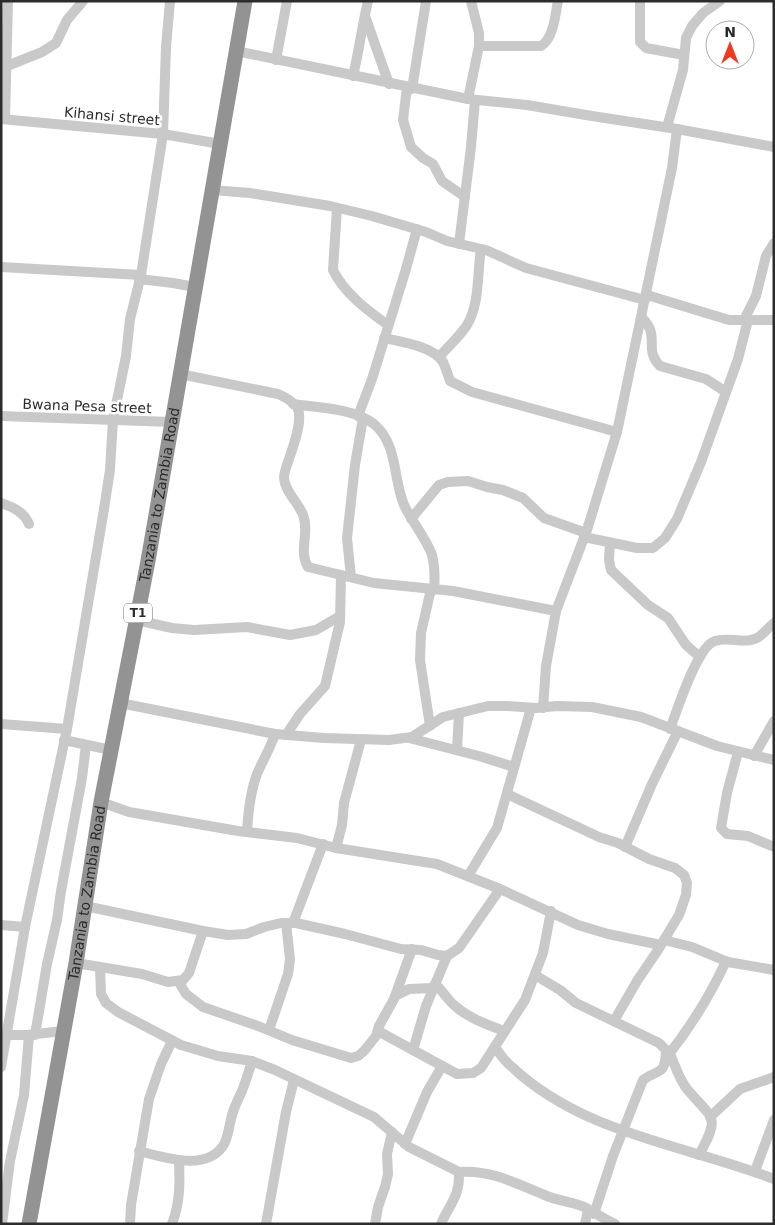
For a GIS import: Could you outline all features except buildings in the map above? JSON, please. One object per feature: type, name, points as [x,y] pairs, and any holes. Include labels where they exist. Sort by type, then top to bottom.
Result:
[{"type":"highway","name":"Tanzania to Zambia Road","points":[[29,1224],[76,964],[101,802],[172,422],[245,1]]},
{"type":"street","points":[[3,119],[7,66],[8,1]]},
{"type":"street","points":[[7,66],[42,52],[56,43],[67,20],[83,1]]},
{"type":"street","points":[[1,1067],[25,926],[67,729],[104,508],[110,470],[114,420],[163,134],[166,47],[170,1]]},
{"type":"street","points":[[276,60],[287,1]]},
{"type":"street","points":[[353,76],[361,45],[368,1]]},
{"type":"street","points":[[426,1],[403,120],[411,147],[432,164],[442,181],[465,197]]},
{"type":"street","points":[[459,244],[465,197],[471,100],[479,46],[479,33],[471,1]]},
{"type":"street","points":[[479,46],[541,46],[546,43],[550,36],[558,1]]},
{"type":"street","points":[[640,1],[640,42],[646,48],[684,55]]},
{"type":"street","points":[[543,708],[546,666],[556,611],[585,535],[617,432],[642,318],[672,168],[672,128],[683,70],[686,38],[702,13],[720,1]]},
{"type":"street","points":[[365,15],[388,84]]},
{"type":"street","points":[[236,51],[471,100],[527,105],[672,128],[774,147]]},
{"type":"street","name":"Kihansi street","points":[[3,119],[163,134],[220,144]]},
{"type":"street","points":[[212,190],[250,193],[337,208],[417,229],[447,241],[481,249],[526,268],[646,297],[729,320],[774,320]]},
{"type":"street","points":[[337,208],[333,270],[337,279],[357,301],[388,325]]},
{"type":"street","points":[[286,735],[300,714],[325,686],[330,671],[346,576],[346,538],[361,417],[417,229]]},
{"type":"street","points":[[411,519],[439,485],[448,482],[468,481],[503,490],[523,498],[544,518],[585,535],[610,543],[637,548],[653,548],[665,538],[677,519],[698,470],[738,359],[746,320],[756,296],[766,256],[774,243]]},
{"type":"street","points":[[439,356],[466,327],[472,314],[478,286],[481,249]]},
{"type":"street","points":[[1,267],[140,277],[195,287]]},
{"type":"street","points":[[642,318],[651,328],[653,334],[652,353],[654,360],[660,366],[706,379],[726,392]]},
{"type":"street","points":[[384,338],[412,345],[439,356],[444,363],[450,381],[472,392],[617,432]]},
{"type":"street","points":[[180,374],[278,394],[293,404],[300,414],[293,448],[284,475],[285,484],[304,516],[304,561],[308,567],[374,583],[452,591],[556,611]]},
{"type":"street","points":[[293,404],[361,417],[374,424],[392,450],[398,486],[411,519],[431,554],[435,570],[433,589],[421,633],[420,660],[430,726]]},
{"type":"street","name":"Bwana Pesa street","points":[[1,416],[172,422]]},
{"type":"street","points":[[1,503],[20,511],[26,516],[30,524]]},
{"type":"street","points":[[610,543],[609,560],[611,570],[648,605],[668,618],[686,645],[700,657]]},
{"type":"street","points":[[136,620],[172,628],[194,630],[247,627],[290,635],[316,630],[340,616]]},
{"type":"street","points":[[625,847],[674,730],[702,652],[712,641],[724,639],[748,641],[759,637],[774,623]]},
{"type":"street","points":[[120,703],[275,734],[361,740],[409,738],[514,767]]},
{"type":"street","points":[[409,738],[444,717],[488,706],[531,708],[592,707],[640,717],[711,744],[774,760]]},
{"type":"street","points":[[468,876],[496,828],[508,794],[531,708]]},
{"type":"street","points":[[457,750],[459,713]]},
{"type":"street","points":[[754,756],[774,720]]},
{"type":"street","points":[[1,724],[67,729]]},
{"type":"street","points":[[247,832],[252,790],[275,734]]},
{"type":"street","points":[[64,740],[111,750]]},
{"type":"street","points":[[336,848],[347,787],[361,740]]},
{"type":"street","points":[[2,1224],[10,1161],[24,1095],[32,1035],[57,920],[60,891],[82,778],[86,745]]},
{"type":"street","points":[[738,752],[727,793],[721,828],[727,834],[748,836],[774,847]]},
{"type":"street","points":[[508,794],[599,837],[618,843],[649,859],[675,868],[684,874],[687,884],[686,895],[679,915],[614,1021]]},
{"type":"street","points":[[101,802],[129,812],[247,832],[297,838],[336,848],[437,864],[500,889],[578,925],[608,934],[692,947],[742,966],[774,970]]},
{"type":"street","points":[[269,1030],[288,974],[290,959],[289,923],[323,844]]},
{"type":"street","points":[[413,1050],[434,986],[447,956],[459,948],[500,889]]},
{"type":"street","points":[[85,906],[228,935],[246,934],[264,927],[289,923],[345,934],[401,949],[447,956]]},
{"type":"street","points":[[378,1031],[457,1074],[473,1073],[481,1068],[525,1000],[543,953],[551,912]]},
{"type":"street","points":[[1,925],[25,926]]},
{"type":"street","points":[[76,964],[142,974],[168,982],[183,980],[189,973],[203,931]]},
{"type":"street","points":[[178,981],[186,994],[203,1007],[310,1046],[350,1058],[358,1056],[364,1051],[376,1036],[395,996],[412,950]]},
{"type":"street","points":[[585,1224],[643,1080],[662,1071],[668,1056],[716,983],[726,961]]},
{"type":"street","points":[[100,967],[101,994],[106,1003],[118,1012],[172,1041],[194,1050],[252,1061],[275,1070],[374,1117],[409,1148],[459,1172],[474,1171],[490,1174],[591,1212],[615,1224]]},
{"type":"street","points":[[534,975],[560,990],[576,1003],[659,1043],[666,1050],[687,1088],[708,1112],[710,1117],[711,1134],[699,1155]]},
{"type":"street","points":[[395,996],[409,989],[434,986]]},
{"type":"street","points":[[434,986],[465,1013],[476,1020],[504,1031]]},
{"type":"street","points":[[7,1035],[32,1035],[63,1031]]},
{"type":"street","points":[[130,1224],[139,1151],[149,1099],[161,1064],[172,1041]]},
{"type":"street","points":[[494,1047],[510,1066],[533,1086],[579,1113],[774,1179]]},
{"type":"street","points":[[139,1151],[179,1162],[195,1161],[212,1156],[223,1147],[233,1109],[243,1090],[252,1061]]},
{"type":"street","points":[[405,1144],[427,1092],[442,1066]]},
{"type":"street","points":[[710,1117],[740,1089],[774,1077]]},
{"type":"street","points":[[266,1224],[286,1112],[294,1080]]},
{"type":"street","points":[[755,1172],[774,1120]]},
{"type":"street","points":[[375,1224],[378,1206],[388,1174],[387,1154],[392,1132]]},
{"type":"street","points":[[172,1224],[180,1187],[179,1162]]},
{"type":"street","points":[[441,1224],[454,1200],[459,1184],[459,1172]]}]
